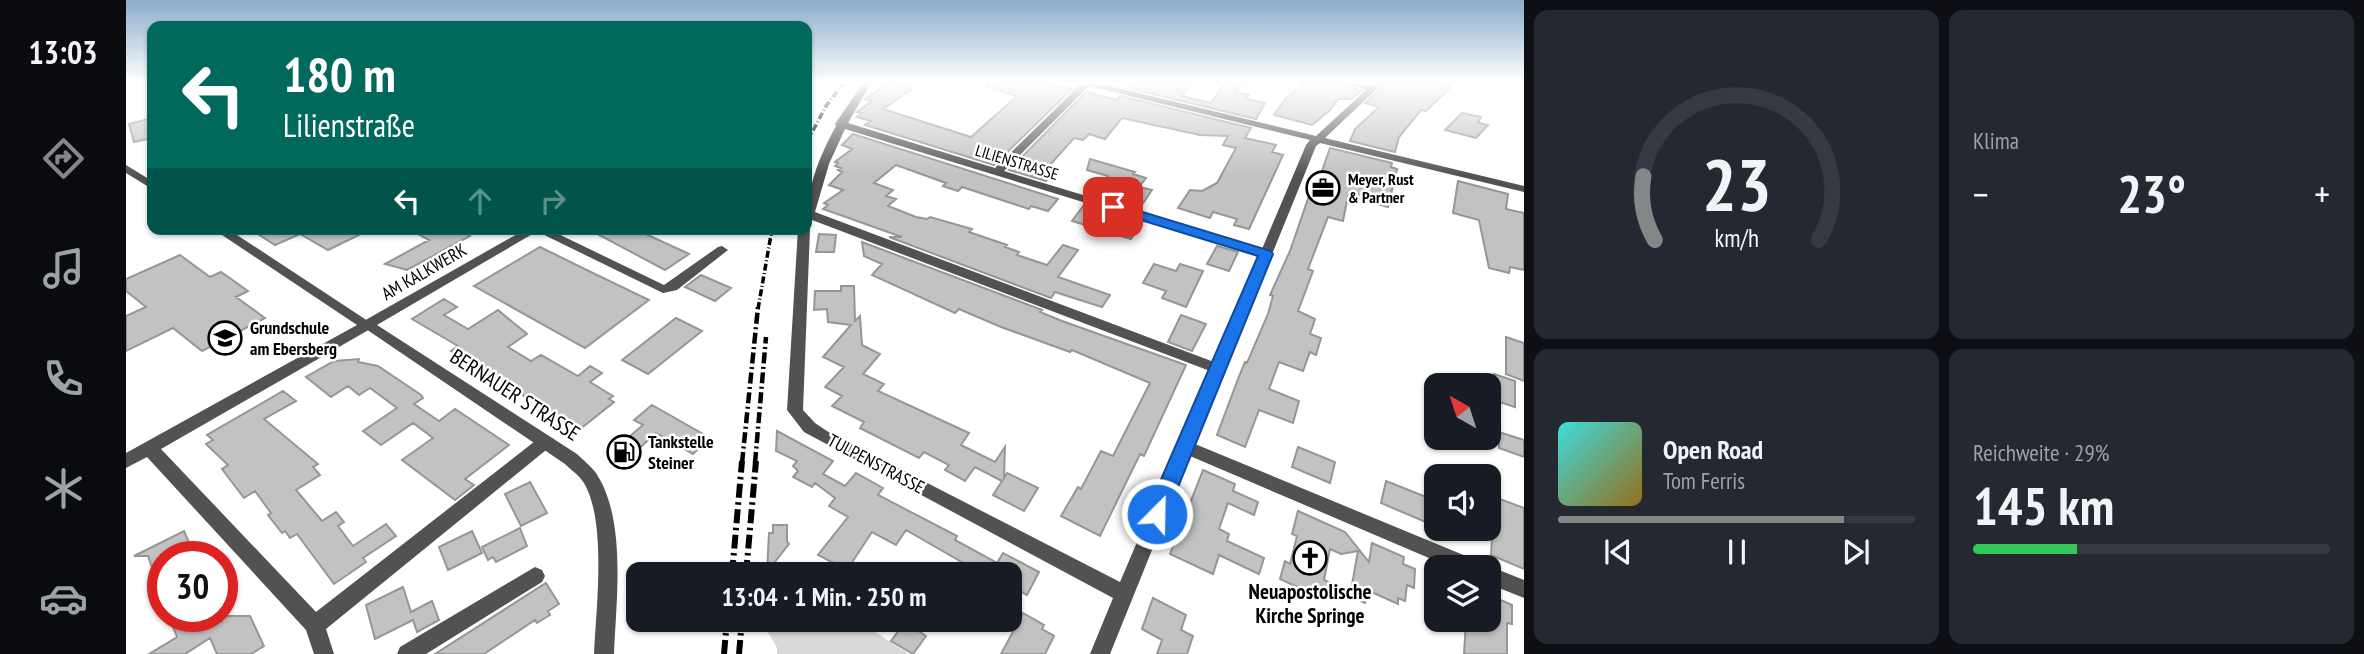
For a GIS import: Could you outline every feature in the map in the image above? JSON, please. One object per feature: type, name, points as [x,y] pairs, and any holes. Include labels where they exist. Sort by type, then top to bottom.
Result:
[{"type":"street","name":"TULPENSTRASSE","points":[[812,199],[823,160],[847,114]]},
{"type":"street","points":[[998,172],[1056,114]]},
{"type":"street","points":[[1211,114],[1524,189]]},
{"type":"street","points":[[1100,654],[1311,145],[1345,114]]},
{"type":"street","name":"LILIENSTRASSE","points":[[840,124],[1266,254]]},
{"type":"street","points":[[126,168],[147,182]]},
{"type":"street","points":[[812,223],[1218,369]]},
{"type":"street","name":"BERNAUER STRASSE","points":[[228,235],[571,459],[590,478],[601,503],[607,553],[604,654]]},
{"type":"street","name":"AM KALKWERK","points":[[126,461],[525,235]]},
{"type":"street","points":[[549,235],[663,289],[672,287],[722,250]]},
{"type":"street","name":"TULPENSTRASSE","points":[[805,235],[795,410],[799,417],[810,429],[1125,594]]},
{"type":"street","points":[[315,625],[545,442]]},
{"type":"street","points":[[1186,447],[1442,555]]},
{"type":"street","points":[[149,448],[315,625],[324,654]]},
{"type":"street","points":[[407,654],[535,576]]},
{"type":"street","points":[[1501,580],[1524,589]]},
{"type":"shaded area","points":[[768,632],[875,632],[909,654],[777,654],[777,648]]},
{"type":"building","points":[[861,114],[897,114],[971,137],[997,114],[1047,114],[994,165],[865,125],[871,121],[857,117]]},
{"type":"building","points":[[1065,114],[1192,114],[1251,128],[1245,138],[1276,145],[1272,152],[1283,155],[1249,229],[1234,225],[1237,219],[1213,212],[1210,218],[1178,208],[1190,190],[1202,191],[1217,183],[1236,148],[1223,145],[1228,136],[1200,135],[1122,118],[1105,139],[1089,134],[1083,140],[1074,138],[1049,166],[1057,169],[1046,181],[1009,170]]},
{"type":"building","points":[[1233,114],[1259,114],[1256,119]]},
{"type":"building","points":[[1275,114],[1326,114],[1312,125]]},
{"type":"building","points":[[1372,114],[1418,114],[1399,137],[1395,152],[1350,141],[1355,129]]},
{"type":"building","points":[[1461,114],[1481,117],[1478,123],[1488,125],[1476,138],[1445,130]]},
{"type":"building","points":[[147,119],[147,139],[134,142],[129,124]]},
{"type":"building","points":[[853,134],[1058,199],[1048,211],[1031,206],[1029,209],[962,187],[958,191],[943,186],[946,183],[896,165],[874,183],[893,190],[886,196],[896,199],[888,206],[916,217],[930,217],[972,229],[969,232],[1007,245],[1005,247],[1019,252],[1017,255],[1047,265],[1063,245],[1078,250],[1058,277],[1110,295],[1102,307],[1055,292],[1051,298],[889,237],[902,237],[823,209],[828,205],[824,203],[843,190],[829,185],[842,172],[838,170],[841,168],[835,166],[838,163],[835,162],[852,149],[842,145]]},
{"type":"building","points":[[1330,148],[1392,163],[1391,167],[1397,169],[1388,207],[1348,196],[1343,221],[1328,217],[1308,269],[1313,271],[1298,311],[1315,319],[1310,334],[1321,338],[1316,355],[1310,352],[1303,371],[1279,362],[1269,389],[1299,401],[1293,423],[1259,410],[1245,447],[1217,435],[1245,362],[1247,363],[1268,314],[1273,296],[1270,295],[1290,251],[1311,190],[1315,191]]},
{"type":"building","points":[[1090,159],[1135,172],[1133,174],[1146,178],[1139,187],[1152,190],[1139,209],[1093,195],[1108,176],[1087,170]]},
{"type":"building","points":[[1458,181],[1508,194],[1506,209],[1524,213],[1524,270],[1510,267],[1509,273],[1489,268],[1479,220],[1453,213]]},
{"type":"building","points":[[1084,205],[1132,220],[1130,223],[1139,226],[1131,239],[1072,221]]},
{"type":"building","points":[[819,234],[836,235],[834,252],[816,252]]},
{"type":"building","points":[[259,235],[298,235],[275,245]]},
{"type":"building","points":[[302,235],[359,235],[328,250]]},
{"type":"building","points":[[420,235],[470,236],[407,270],[385,264],[429,240]]},
{"type":"building","points":[[599,235],[648,235],[689,254],[665,270]]},
{"type":"building","points":[[862,242],[1042,310],[1040,312],[1062,321],[1186,365],[1144,456],[1140,454],[1100,536],[1061,516],[1078,487],[1081,489],[1101,451],[1113,456],[1150,383],[1072,350],[1070,352],[1001,327],[959,309],[955,313],[872,275],[882,264],[864,256]]},
{"type":"building","points":[[1217,246],[1238,252],[1229,271],[1207,264]]},
{"type":"building","points":[[540,247],[649,300],[585,348],[474,286]]},
{"type":"building","points":[[180,255],[210,277],[221,272],[248,291],[236,297],[265,318],[202,351],[173,328],[126,351],[126,316],[146,307],[126,291],[126,279]]},
{"type":"building","points":[[1154,264],[1176,271],[1180,264],[1203,271],[1186,307],[1162,298],[1166,291],[1143,283]]},
{"type":"building","points":[[701,275],[731,288],[715,301],[685,287]]},
{"type":"building","points":[[841,286],[854,286],[855,321],[860,316],[862,345],[880,354],[863,374],[884,384],[878,391],[969,433],[961,445],[995,462],[1005,447],[1004,478],[1007,473],[1038,488],[1024,511],[993,495],[1002,481],[975,467],[965,481],[945,470],[949,465],[924,452],[919,458],[860,428],[864,422],[832,406],[842,396],[825,387],[844,367],[823,357],[851,325],[828,322],[827,309],[814,310],[815,291],[841,291]]},
{"type":"building","points":[[444,299],[457,307],[444,315],[468,329],[498,310],[527,334],[508,347],[531,361],[541,355],[578,376],[590,366],[602,373],[590,382],[613,396],[609,399],[614,402],[579,430],[451,351],[458,346],[412,319]]},
{"type":"building","points":[[1181,315],[1206,324],[1192,351],[1168,342]]},
{"type":"building","points":[[676,318],[702,331],[648,374],[622,360]]},
{"type":"building","points":[[1506,337],[1524,343],[1524,381],[1506,374]]},
{"type":"building","points":[[359,359],[358,362],[378,366],[421,395],[423,398],[414,404],[439,421],[455,409],[509,445],[465,479],[474,485],[455,500],[402,460],[433,438],[413,423],[381,445],[363,431],[397,408],[370,388],[359,395],[348,386],[331,397],[306,377],[334,361]]},
{"type":"building","points":[[1502,377],[1515,381],[1515,407],[1502,403]]},
{"type":"building","points":[[283,391],[296,401],[264,419],[318,464],[313,467],[320,475],[296,490],[322,521],[336,512],[344,522],[338,526],[353,546],[386,524],[396,536],[363,558],[366,562],[334,584],[297,534],[290,538],[285,531],[282,533],[255,491],[244,498],[222,469],[228,465],[206,444],[213,440],[207,435]]},
{"type":"building","points":[[652,405],[703,434],[700,447],[693,454],[656,433],[622,464],[608,455],[643,425],[634,420]]},
{"type":"building","points":[[777,431],[833,461],[823,474],[845,486],[856,473],[883,488],[878,495],[957,536],[955,540],[995,562],[962,562],[906,530],[896,545],[872,532],[852,562],[832,562],[818,555],[848,517],[829,506],[835,498],[815,483],[812,487],[793,477],[798,471],[793,466],[797,461],[776,451]]},
{"type":"building","points":[[1502,433],[1524,440],[1524,457],[1502,449]]},
{"type":"building","points":[[1298,447],[1335,462],[1330,483],[1292,467]]},
{"type":"building","points":[[1203,470],[1235,484],[1233,491],[1258,502],[1254,515],[1228,503],[1219,529],[1229,534],[1227,541],[1264,558],[1259,574],[1219,555],[1213,574],[1170,554]]},
{"type":"building","points":[[1386,481],[1424,496],[1424,521],[1381,503]]},
{"type":"building","points":[[530,482],[547,513],[521,526],[505,494]]},
{"type":"building","points":[[1501,499],[1524,508],[1524,569],[1501,559],[1501,555],[1491,555],[1492,541],[1501,541]]},
{"type":"building","points":[[1298,511],[1345,532],[1369,562],[1372,543],[1404,557],[1403,564],[1415,569],[1414,588],[1407,585],[1405,601],[1398,598],[1398,604],[1367,590],[1365,603],[1350,596],[1358,551],[1341,554],[1330,549],[1324,580],[1329,582],[1325,600],[1280,579],[1285,561],[1290,564],[1297,536],[1292,534]]},
{"type":"building","points":[[773,525],[787,525],[789,544],[775,562],[768,562],[769,533],[773,533]]},
{"type":"building","points":[[520,528],[527,546],[496,562],[493,557],[488,560],[482,547]]},
{"type":"building","points":[[184,531],[188,541],[164,541]]},
{"type":"building","points":[[472,531],[482,553],[448,570],[439,547]]},
{"type":"building","points":[[147,550],[147,556],[134,556]]},
{"type":"building","points":[[1003,553],[1020,562],[998,562]]},
{"type":"building","points":[[1022,563],[1039,572],[1027,595],[1022,592]]},
{"type":"building","points":[[546,583],[559,604],[548,611],[550,615],[537,623],[535,620],[484,654],[435,654]]},
{"type":"building","points":[[403,587],[411,612],[432,601],[439,620],[417,632],[413,620],[375,639],[366,605]]},
{"type":"building","points":[[1153,598],[1186,615],[1181,630],[1193,636],[1187,654],[1157,654],[1162,640],[1142,629]]},
{"type":"building","points":[[1501,600],[1512,605],[1512,624],[1507,623],[1507,654],[1464,654],[1465,632],[1501,632]]},
{"type":"building","points":[[1023,613],[1044,625],[1042,629],[1054,636],[1045,654],[1001,654],[1013,632],[1022,632]]},
{"type":"building","points":[[238,616],[250,616],[264,646],[251,654],[217,654],[210,638],[185,654],[149,654],[177,637],[175,632],[238,632]]},
{"type":"building","points":[[898,632],[920,632],[926,636],[913,654],[891,641]]},
{"type":"railway","points":[[812,133],[822,114]]},
{"type":"railway","points":[[758,309],[771,235]]},
{"type":"railway","points":[[742,463],[758,307]]},
{"type":"railway","points":[[755,463],[766,337]]},
{"type":"railway","points":[[733,562],[742,461]]},
{"type":"railway","points":[[747,562],[756,461]]},
{"type":"railway","points":[[724,654],[726,632]]},
{"type":"railway","points":[[739,654],[741,632]]},
{"type":"place","name":"Meyer, Rust & Partner","points":[[1323,188]]},
{"type":"place","name":"Grundschule am Ebersberg","points":[[225,338]]},
{"type":"place","name":"Tankstelle Steiner","points":[[624,452]]},
{"type":"place","name":"Neuapostolische Kirche Springe","points":[[1310,558]]},
{"type":"route","points":[[1113,207],[1266,254],[1157,514]]}]
